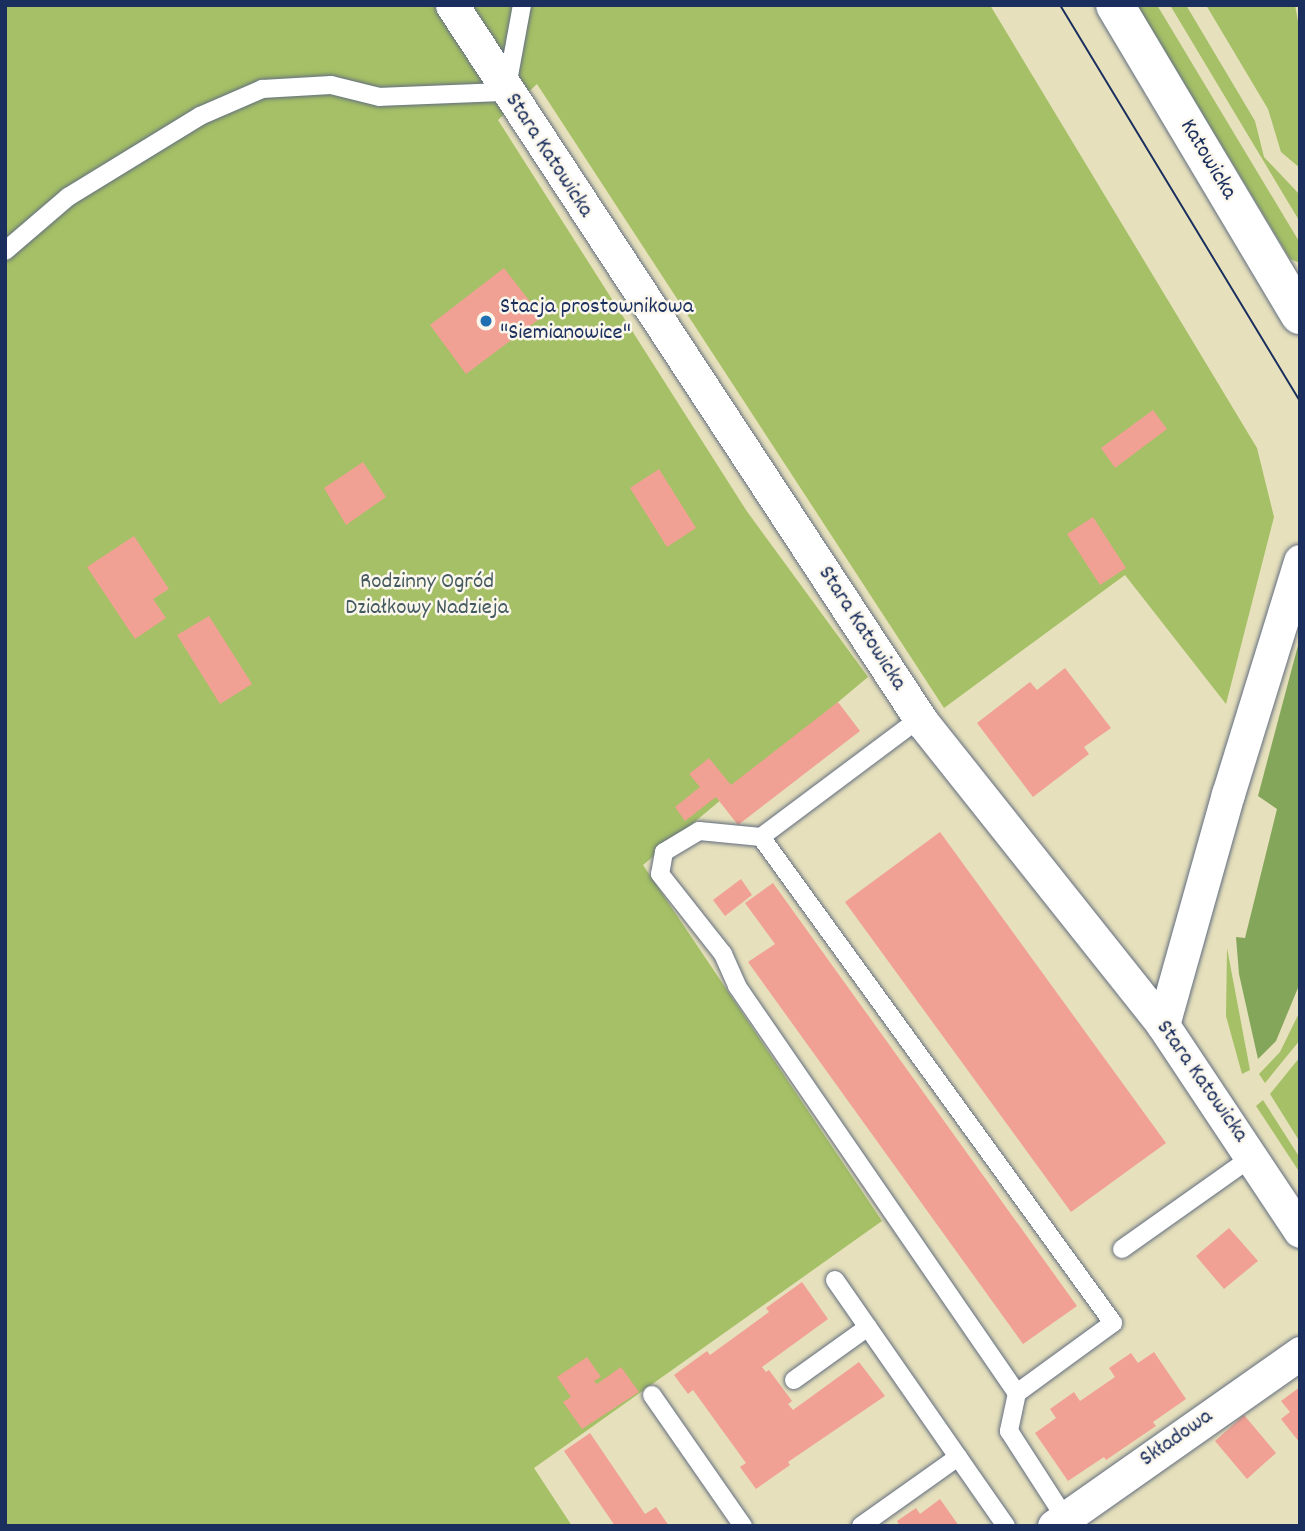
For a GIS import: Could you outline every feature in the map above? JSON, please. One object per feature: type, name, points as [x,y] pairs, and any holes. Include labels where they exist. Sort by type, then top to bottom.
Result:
[{"type":"main road","name":"Katowicka","points":[[1115,5],[1300,314]]},
{"type":"street","name":"Stara Katowicka","points":[[452,5],[506,92],[920,718],[1163,1026],[1300,1231]]},
{"type":"street","points":[[1163,1026],[1228,794],[1300,561]]},
{"type":"street","name":"Składowa","points":[[1059,1522],[1300,1353]]},
{"type":"lane","points":[[5,250],[68,197],[200,116],[262,89],[331,85],[380,97],[506,92],[522,5]]},
{"type":"lane","points":[[920,718],[761,837],[699,831],[664,852],[660,874],[723,954],[737,986],[1017,1393]]},
{"type":"lane","points":[[761,837],[1113,1322],[1017,1393],[1009,1431],[1059,1522]]},
{"type":"lane","points":[[1122,1249],[1252,1157]]},
{"type":"lane","points":[[835,1280],[1006,1526]]},
{"type":"lane","points":[[794,1380],[868,1327]]},
{"type":"lane","points":[[652,1395],[743,1526]]},
{"type":"lane","points":[[861,1526],[958,1457]]},
{"type":"green space","name":"Rodzinny Ogród Działkowy Nadzieja","points":[[5,5],[990,5],[1257,448],[1274,517],[1226,704],[1125,575],[944,708],[537,84],[498,120],[746,510],[868,677],[643,865],[882,1221],[534,1468],[572,1526],[5,1526]]},
{"type":"green space","points":[[1137,5],[1157,5],[1300,243],[1300,263],[1290,259]]},
{"type":"green space","points":[[1170,5],[1186,5],[1255,121],[1264,157],[1300,195],[1300,222]]},
{"type":"green space","points":[[1206,5],[1295,5],[1300,32],[1300,168],[1281,152],[1268,109]]},
{"type":"green space","points":[[1300,638],[1300,983],[1276,1041],[1258,1059],[1239,974],[1236,937],[1245,938],[1277,809],[1258,796]]},
{"type":"green space","points":[[1227,948],[1250,1070],[1242,1074],[1226,1016]]},
{"type":"green space","points":[[1300,1011],[1300,1040],[1265,1083],[1259,1074],[1280,1052]]},
{"type":"green space","points":[[1300,1057],[1300,1142],[1270,1094]]},
{"type":"green space","points":[[1263,1100],[1300,1158],[1300,1173],[1256,1106]]},
{"type":"building","name":"Stacja prostownikowa \"Siemianowice\"","points":[[504,268],[542,317],[466,374],[430,325]]},
{"type":"building","points":[[1153,410],[1167,429],[1115,468],[1101,448]]},
{"type":"building","points":[[363,462],[386,497],[346,525],[324,488]]},
{"type":"building","points":[[659,469],[696,528],[667,547],[630,488]]},
{"type":"building","points":[[1093,517],[1126,568],[1100,585],[1067,534]]},
{"type":"building","points":[[134,536],[169,589],[153,599],[166,618],[135,639],[87,567]]},
{"type":"building","points":[[209,616],[252,684],[220,704],[177,635]]},
{"type":"building","points":[[1065,668],[1111,728],[1084,747],[1089,754],[1033,797],[977,723],[1030,682],[1037,690]]},
{"type":"building","points":[[838,702],[860,731],[738,825],[716,797],[685,821],[675,807],[700,787],[689,774],[709,758],[731,785]]},
{"type":"building","points":[[940,832],[1166,1143],[1071,1212],[845,902]]},
{"type":"building","points":[[741,879],[752,895],[725,916],[713,900]]},
{"type":"building","points":[[773,883],[1077,1306],[1023,1344],[748,962],[775,944],[745,903]]},
{"type":"building","points":[[1229,1228],[1258,1261],[1224,1289],[1196,1256]]},
{"type":"building","points":[[802,1282],[828,1319],[762,1367],[766,1372],[769,1370],[792,1401],[788,1404],[793,1410],[859,1362],[885,1396],[788,1462],[790,1465],[756,1489],[740,1467],[746,1463],[693,1390],[688,1394],[674,1375],[707,1351],[710,1355],[769,1312],[766,1308]]},
{"type":"building","points":[[1154,1352],[1186,1399],[1153,1422],[1156,1426],[1106,1460],[1104,1457],[1068,1481],[1035,1433],[1056,1418],[1050,1409],[1074,1392],[1080,1401],[1115,1377],[1109,1368],[1131,1353],[1138,1363]]},
{"type":"building","points":[[587,1357],[601,1377],[594,1381],[597,1384],[621,1367],[639,1392],[582,1429],[563,1402],[571,1397],[557,1377]]},
{"type":"building","points":[[1300,1387],[1300,1443],[1281,1419],[1290,1412],[1281,1401]]},
{"type":"building","points":[[1244,1415],[1276,1453],[1247,1479],[1215,1441]]},
{"type":"building","points":[[590,1433],[645,1514],[656,1507],[669,1526],[615,1526],[564,1451]]},
{"type":"building","points":[[940,1499],[959,1526],[900,1526],[897,1521],[916,1508],[920,1514]]},
{"type":"tram line","points":[[1060,5],[1300,401]]},
{"type":"place","name":"Stacja prostownikowa \"Siemianowice\"","points":[[486,321]]}]
